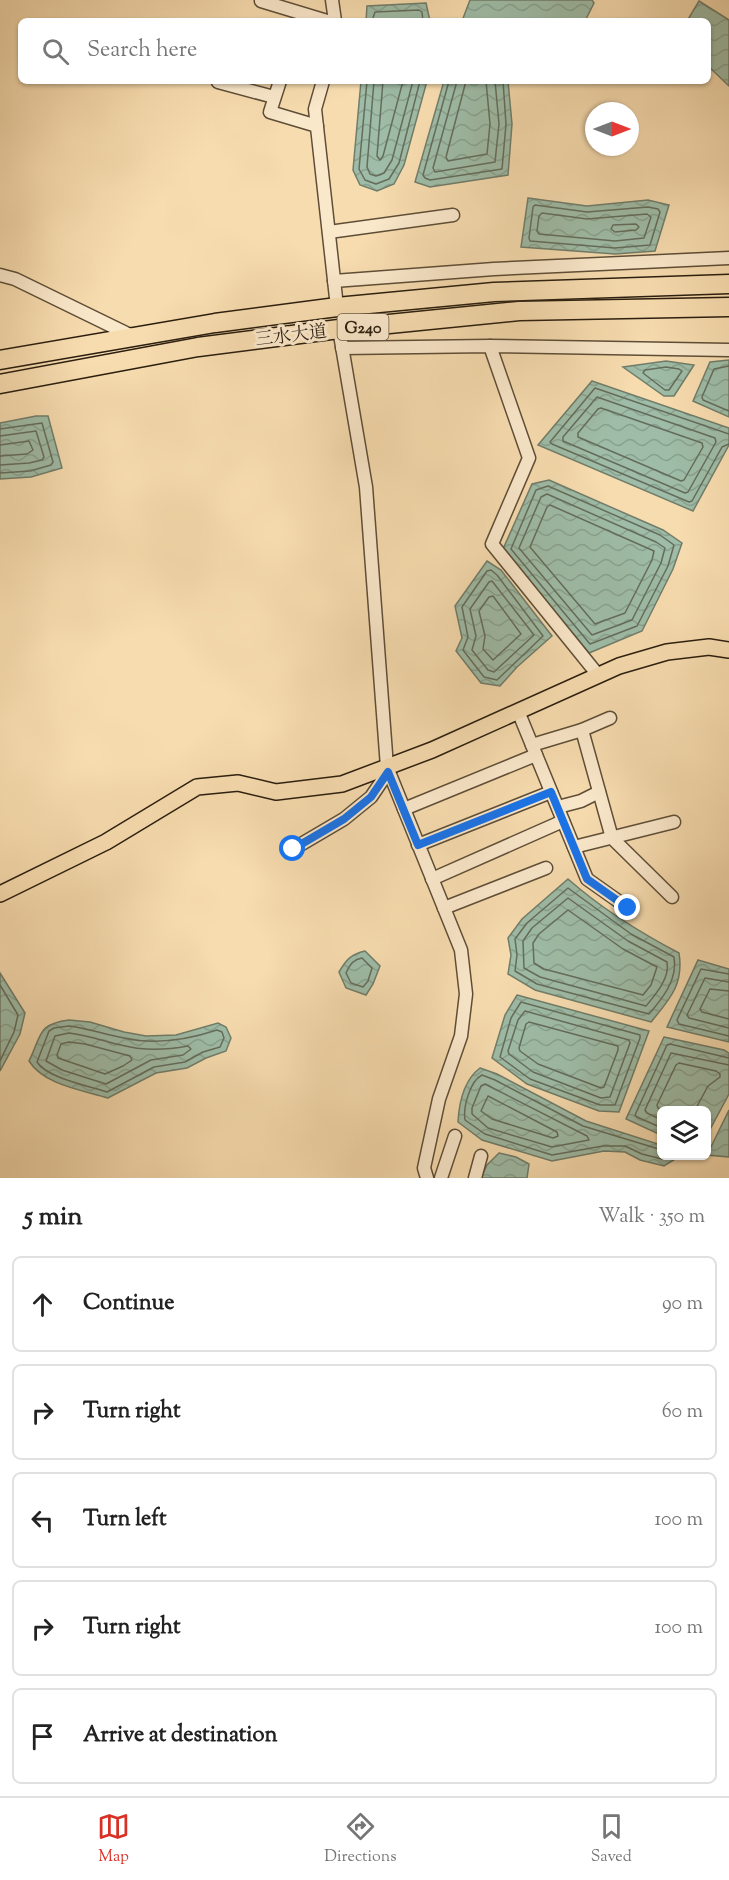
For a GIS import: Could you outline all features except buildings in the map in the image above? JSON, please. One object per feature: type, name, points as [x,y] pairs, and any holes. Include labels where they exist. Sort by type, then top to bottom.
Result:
[{"type":"highway","name":"三水大道","points":[[0,360],[132,336],[337,307],[494,292],[729,284]]},
{"type":"highway","name":"三水大道","points":[[0,384],[198,347],[339,329],[519,311],[729,307]]},
{"type":"main road","points":[[0,894],[106,842],[197,787],[237,783],[276,792],[342,784],[387,769],[432,750],[619,666],[667,652],[709,647],[729,650]]},
{"type":"street","points":[[332,0],[335,18]]},
{"type":"street","points":[[261,1],[301,17]]},
{"type":"street","points":[[225,84],[274,98]]},
{"type":"street","points":[[279,84],[270,112],[317,126]]},
{"type":"street","points":[[322,84],[315,109],[337,307]]},
{"type":"street","points":[[329,232],[453,215]]},
{"type":"street","points":[[334,281],[485,270],[729,258]]},
{"type":"street","points":[[0,275],[15,279],[132,336]]},
{"type":"street","points":[[339,329],[366,486],[387,769],[461,950],[466,994],[461,1036],[439,1099],[424,1168],[427,1178]]},
{"type":"street","points":[[342,348],[490,346],[729,350]]},
{"type":"street","points":[[490,346],[529,459],[492,544],[598,675]]},
{"type":"street","points":[[518,711],[587,879],[628,908]]},
{"type":"street","points":[[404,809],[610,718]]},
{"type":"street","points":[[582,730],[612,838],[672,897]]},
{"type":"street","points":[[293,849],[344,819],[371,797],[387,769]]},
{"type":"street","points":[[418,845],[551,792]]},
{"type":"street","points":[[558,807],[581,801],[599,792]]},
{"type":"street","points":[[432,879],[563,821]]},
{"type":"street","points":[[574,847],[674,822]]},
{"type":"street","points":[[444,908],[546,868]]},
{"type":"street","points":[[441,1178],[455,1136]]},
{"type":"street","points":[[475,1178],[481,1156]]},
{"type":"water","points":[[470,0],[592,0],[594,3],[586,18],[463,18]]},
{"type":"water","points":[[699,1],[729,20],[729,86],[711,69],[711,18],[689,18]]},
{"type":"water","points":[[426,3],[429,18],[366,18],[367,6]]},
{"type":"water","points":[[361,84],[426,84],[404,165],[394,184],[377,191],[360,185],[353,170]]},
{"type":"water","points":[[443,84],[508,84],[512,124],[508,175],[430,187],[415,182]]},
{"type":"water","points":[[528,198],[587,206],[648,200],[669,205],[655,251],[615,254],[521,247]]},
{"type":"water","points":[[729,360],[729,417],[693,401],[710,362]]},
{"type":"water","points":[[666,361],[694,365],[674,396],[664,396],[623,367]]},
{"type":"water","points":[[592,381],[729,428],[729,445],[693,511],[538,445]]},
{"type":"water","points":[[48,416],[62,468],[31,477],[0,479],[0,423]]},
{"type":"water","points":[[549,480],[663,530],[682,543],[673,569],[642,631],[589,653],[503,549],[532,484]]},
{"type":"water","points":[[487,561],[501,570],[552,636],[517,667],[500,686],[481,683],[456,651],[462,638],[455,606]]},
{"type":"water","points":[[568,879],[621,919],[679,953],[679,974],[674,990],[651,1022],[535,990],[508,974],[511,955],[508,938],[522,919]]},
{"type":"water","points":[[365,951],[380,966],[366,995],[346,988],[339,972],[349,958]]},
{"type":"water","points":[[698,960],[729,969],[729,1042],[667,1027]]},
{"type":"water","points":[[0,973],[25,1013],[20,1034],[0,1071]]},
{"type":"water","points":[[517,995],[649,1031],[619,1112],[599,1111],[527,1084],[492,1058],[505,1015]]},
{"type":"water","points":[[69,1020],[90,1022],[146,1036],[176,1035],[218,1023],[226,1027],[231,1038],[226,1051],[187,1068],[156,1073],[108,1098],[54,1081],[44,1076],[29,1061],[42,1032],[51,1024]]},
{"type":"water","points":[[664,1037],[729,1053],[729,1094],[711,1128],[711,1106],[657,1106],[657,1133],[626,1119]]},
{"type":"water","points":[[480,1068],[497,1074],[586,1121],[657,1144],[657,1160],[674,1160],[664,1166],[640,1160],[625,1152],[604,1151],[552,1161],[482,1140],[458,1122],[463,1092]]},
{"type":"water","points":[[729,1110],[729,1157],[711,1155],[711,1147]]},
{"type":"water","points":[[499,1153],[516,1157],[529,1164],[527,1178],[481,1178],[487,1165]]},
{"type":"route","points":[[293,849],[344,819],[371,797],[388,772],[418,845],[551,792],[587,879],[628,908]]}]
